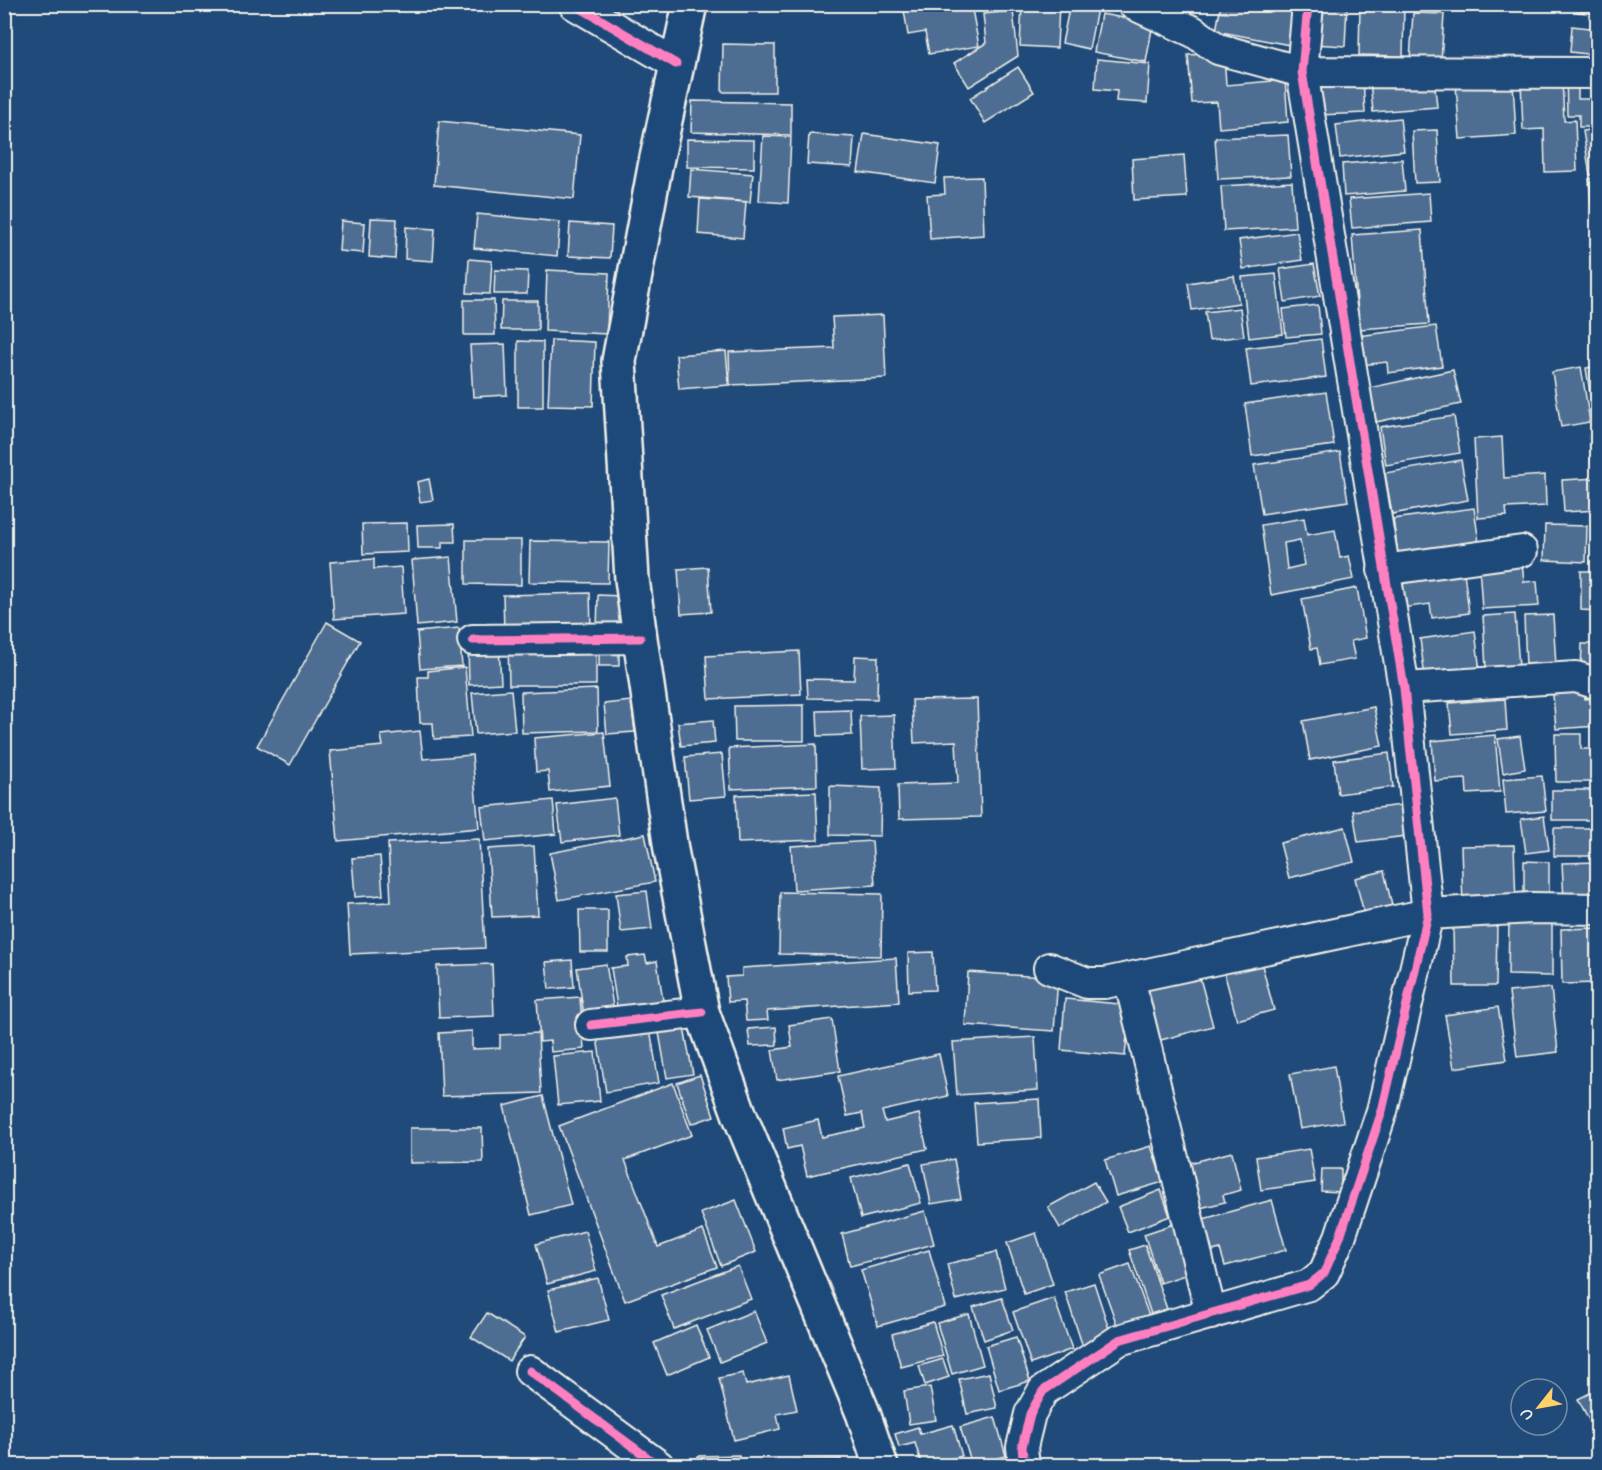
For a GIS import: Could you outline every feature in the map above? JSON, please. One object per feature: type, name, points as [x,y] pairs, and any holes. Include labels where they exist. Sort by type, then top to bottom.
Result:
[{"type":"main road","points":[[690,4],[676,64],[619,361],[632,579],[671,849],[702,1012],[740,1116],[863,1413],[881,1466]]},
{"type":"street","points":[[574,4],[676,64]]},
{"type":"street","points":[[1133,4],[1167,12],[1218,49],[1302,72],[1598,73]]},
{"type":"street","points":[[1024,1466],[1022,1448],[1030,1414],[1043,1391],[1119,1340],[1309,1286],[1324,1273],[1340,1237],[1382,1111],[1428,914],[1404,688],[1302,72],[1308,4]]},
{"type":"street","points":[[1383,570],[1522,551]]},
{"type":"street","points":[[473,640],[640,638]]},
{"type":"street","points":[[1404,688],[1576,677],[1598,684]]},
{"type":"street","points":[[1049,968],[1087,984],[1129,978],[1428,914],[1532,908],[1598,909]]},
{"type":"street","points":[[1129,978],[1211,1314]]},
{"type":"street","points":[[591,1025],[702,1012]]},
{"type":"street","points":[[530,1371],[659,1466]]},
{"type":"building","points":[[903,4],[971,4],[979,46],[929,54],[925,32],[908,35]]},
{"type":"building","points":[[1022,4],[1059,4],[1057,48],[1020,46]]},
{"type":"building","points":[[1070,4],[1098,4],[1089,49],[1062,43]]},
{"type":"building","points":[[1221,4],[1297,4],[1290,45],[1216,31]]},
{"type":"building","points":[[1315,4],[1347,4],[1345,46],[1313,44]]},
{"type":"building","points":[[1360,4],[1404,4],[1403,56],[1359,55]]},
{"type":"building","points":[[1579,4],[1598,4],[1598,14],[1578,12]]},
{"type":"building","points":[[1013,11],[1018,56],[969,87],[954,63],[986,43],[983,14]]},
{"type":"building","points":[[1413,13],[1444,14],[1441,62],[1410,60]]},
{"type":"building","points":[[1101,14],[1153,23],[1146,62],[1094,52]]},
{"type":"building","points":[[1572,26],[1598,29],[1596,55],[1570,52]]},
{"type":"building","points":[[723,44],[775,45],[775,92],[722,92]]},
{"type":"building","points":[[1224,53],[1226,85],[1285,80],[1288,122],[1219,128],[1217,102],[1192,103],[1188,55]]},
{"type":"building","points":[[1097,59],[1150,64],[1147,103],[1116,101],[1117,91],[1095,89]]},
{"type":"building","points":[[1018,67],[1034,92],[985,123],[970,98]]},
{"type":"building","points":[[1566,75],[1578,76],[1578,99],[1598,99],[1598,127],[1579,127],[1579,115],[1567,115]]},
{"type":"building","points":[[1434,77],[1437,107],[1373,112],[1370,81]]},
{"type":"building","points":[[1363,78],[1365,113],[1319,115],[1317,80]]},
{"type":"building","points":[[1562,79],[1564,121],[1575,120],[1577,171],[1545,172],[1544,129],[1523,130],[1521,81]]},
{"type":"building","points":[[1513,82],[1516,135],[1460,139],[1456,85]]},
{"type":"building","points":[[692,101],[791,103],[791,135],[691,132]]},
{"type":"building","points":[[1400,118],[1404,151],[1340,158],[1336,125]]},
{"type":"building","points":[[439,121],[580,135],[574,199],[434,185]]},
{"type":"building","points":[[1598,128],[1598,174],[1590,175],[1583,131]]},
{"type":"building","points":[[1437,130],[1440,182],[1415,183],[1412,131]]},
{"type":"building","points":[[809,134],[854,137],[852,167],[807,164]]},
{"type":"building","points":[[864,134],[940,145],[935,183],[858,172]]},
{"type":"building","points":[[1288,135],[1291,176],[1218,179],[1215,138]]},
{"type":"building","points":[[763,136],[791,137],[788,203],[759,201]]},
{"type":"building","points":[[687,139],[754,140],[754,168],[687,167]]},
{"type":"building","points":[[1184,155],[1187,197],[1134,200],[1132,159]]},
{"type":"building","points":[[1402,159],[1405,191],[1344,196],[1342,164]]},
{"type":"building","points":[[691,169],[753,174],[750,202],[689,197]]},
{"type":"building","points":[[982,177],[984,235],[930,239],[927,195],[945,194],[944,178]]},
{"type":"building","points":[[1598,178],[1598,211],[1592,212],[1589,179]]},
{"type":"building","points":[[1292,182],[1295,227],[1224,231],[1221,186]]},
{"type":"building","points":[[1429,193],[1431,222],[1352,228],[1349,199]]},
{"type":"building","points":[[700,199],[746,202],[743,238],[698,234]]},
{"type":"building","points":[[477,214],[560,222],[557,256],[474,248]]},
{"type":"building","points":[[371,218],[397,219],[395,259],[369,257]]},
{"type":"building","points":[[341,221],[365,223],[363,253],[339,251]]},
{"type":"building","points":[[570,223],[612,226],[610,258],[568,256]]},
{"type":"building","points":[[406,227],[435,229],[433,261],[405,259]]},
{"type":"building","points":[[1422,230],[1429,324],[1359,329],[1352,235]]},
{"type":"building","points":[[1297,232],[1302,260],[1243,269],[1239,240]]},
{"type":"building","points":[[469,259],[492,261],[490,294],[467,293]]},
{"type":"building","points":[[1314,264],[1320,296],[1285,302],[1280,269]]},
{"type":"building","points":[[495,270],[528,271],[527,294],[494,294]]},
{"type":"building","points":[[547,270],[609,273],[607,334],[545,331]]},
{"type":"building","points":[[1276,274],[1283,334],[1249,338],[1242,277]]},
{"type":"building","points":[[1234,276],[1239,303],[1192,310],[1188,283]]},
{"type":"building","points":[[464,300],[494,300],[495,335],[464,335]]},
{"type":"building","points":[[502,301],[538,301],[538,330],[501,330]]},
{"type":"building","points":[[1318,305],[1321,334],[1286,337],[1283,309]]},
{"type":"building","points":[[1240,308],[1244,336],[1209,340],[1205,312]]},
{"type":"building","points":[[883,315],[886,378],[730,385],[729,352],[834,348],[832,317]]},
{"type":"building","points":[[1436,326],[1442,366],[1388,373],[1387,362],[1362,365],[1358,336]]},
{"type":"building","points":[[1321,339],[1326,377],[1251,386],[1246,348]]},
{"type":"building","points":[[551,340],[595,342],[593,406],[548,405]]},
{"type":"building","points":[[518,341],[543,342],[543,407],[518,407]]},
{"type":"building","points":[[505,344],[507,395],[473,397],[470,345]]},
{"type":"building","points":[[726,351],[729,385],[679,389],[676,355]]},
{"type":"building","points":[[1598,366],[1598,418],[1594,419],[1586,368]]},
{"type":"building","points":[[1581,367],[1590,422],[1561,427],[1552,372]]},
{"type":"building","points":[[1453,370],[1461,404],[1376,422],[1369,388]]},
{"type":"building","points":[[1326,392],[1334,445],[1252,456],[1245,404]]},
{"type":"building","points":[[1454,416],[1460,453],[1386,465],[1380,427]]},
{"type":"building","points":[[1598,435],[1598,466],[1592,467],[1589,436]]},
{"type":"building","points":[[1502,437],[1504,478],[1545,475],[1546,506],[1506,508],[1507,516],[1478,518],[1474,439]]},
{"type":"building","points":[[1340,452],[1348,501],[1262,514],[1254,465]]},
{"type":"building","points":[[1461,460],[1468,500],[1392,514],[1385,473]]},
{"type":"building","points":[[1598,478],[1598,510],[1564,512],[1562,480]]},
{"type":"building","points":[[429,479],[433,500],[420,502],[417,482]]},
{"type":"building","points":[[1474,508],[1480,550],[1399,561],[1393,519]]},
{"type":"building","points":[[1304,518],[1307,535],[1335,530],[1340,558],[1349,556],[1354,579],[1271,595],[1261,525]],"holes":[[[1300,540],[1304,565],[1287,569],[1284,543]]]},
{"type":"building","points":[[407,523],[408,552],[363,554],[362,524]]},
{"type":"building","points":[[454,524],[455,542],[442,542],[442,548],[418,548],[417,525]]},
{"type":"building","points":[[1545,525],[1587,526],[1586,562],[1544,560]]},
{"type":"building","points":[[466,540],[521,540],[521,585],[466,584]]},
{"type":"building","points":[[530,541],[609,542],[608,583],[529,582]]},
{"type":"building","points":[[451,557],[457,622],[417,626],[412,560]]},
{"type":"building","points":[[374,559],[374,569],[401,567],[404,614],[334,619],[330,562]]},
{"type":"building","points":[[1522,562],[1524,582],[1537,581],[1539,606],[1482,609],[1479,565]]},
{"type":"building","points":[[1463,564],[1469,613],[1432,618],[1430,604],[1402,608],[1396,573]]},
{"type":"building","points":[[708,567],[711,612],[681,614],[678,569]]},
{"type":"building","points":[[1581,571],[1598,571],[1598,611],[1581,610]]},
{"type":"building","points":[[1357,588],[1366,638],[1351,641],[1355,659],[1320,665],[1317,648],[1311,649],[1302,599]]},
{"type":"building","points":[[590,593],[591,629],[504,632],[503,595]]},
{"type":"building","points":[[598,595],[622,596],[621,630],[597,630]]},
{"type":"building","points":[[1515,614],[1519,667],[1486,669],[1483,616]]},
{"type":"building","points":[[1553,615],[1556,666],[1526,667],[1524,616]]},
{"type":"building","points":[[327,622],[360,641],[290,765],[257,746]]},
{"type":"building","points":[[459,628],[462,666],[420,669],[417,632]]},
{"type":"building","points":[[1475,631],[1480,671],[1425,678],[1420,639]]},
{"type":"building","points":[[599,642],[619,643],[619,666],[599,666]]},
{"type":"building","points":[[508,643],[596,643],[596,685],[509,685]]},
{"type":"building","points":[[1582,644],[1598,644],[1598,671],[1581,671]]},
{"type":"building","points":[[499,645],[501,683],[469,685],[468,646]]},
{"type":"building","points":[[799,651],[801,694],[709,699],[706,656]]},
{"type":"building","points":[[855,656],[878,657],[877,699],[808,698],[807,679],[854,680]]},
{"type":"building","points":[[465,667],[471,737],[434,739],[433,723],[420,723],[418,677],[428,677],[428,671]]},
{"type":"building","points":[[1583,681],[1585,699],[1598,698],[1598,726],[1556,729],[1552,684]]},
{"type":"building","points":[[597,689],[598,731],[522,733],[521,692]]},
{"type":"building","points":[[511,690],[515,731],[476,734],[472,693]]},
{"type":"building","points":[[977,699],[981,817],[899,819],[898,785],[958,783],[956,741],[914,743],[912,700]]},
{"type":"building","points":[[1505,699],[1507,730],[1452,734],[1449,703]]},
{"type":"building","points":[[631,701],[635,732],[607,734],[604,704]]},
{"type":"building","points":[[804,705],[804,741],[735,741],[734,706]]},
{"type":"building","points":[[1374,707],[1382,746],[1310,760],[1303,721]]},
{"type":"building","points":[[851,710],[852,735],[818,736],[817,711]]},
{"type":"building","points":[[894,715],[896,768],[862,769],[860,716]]},
{"type":"building","points":[[713,720],[715,743],[681,746],[678,723]]},
{"type":"building","points":[[420,731],[423,759],[472,755],[479,828],[338,841],[330,751],[383,746],[381,735]]},
{"type":"building","points":[[604,732],[610,786],[550,792],[548,771],[536,772],[534,738]]},
{"type":"building","points":[[1555,734],[1581,734],[1581,749],[1598,749],[1598,782],[1556,782]]},
{"type":"building","points":[[1495,735],[1500,792],[1467,794],[1466,779],[1435,781],[1432,741]]},
{"type":"building","points":[[1520,736],[1525,769],[1503,773],[1498,739]]},
{"type":"building","points":[[816,744],[817,786],[731,789],[729,748]]},
{"type":"building","points":[[1389,753],[1393,787],[1338,794],[1334,760]]},
{"type":"building","points":[[722,754],[726,796],[689,799],[685,757]]},
{"type":"building","points":[[1542,776],[1546,811],[1506,814],[1503,779]]},
{"type":"building","points":[[830,786],[881,788],[880,836],[830,835]]},
{"type":"building","points":[[1552,790],[1598,790],[1598,820],[1552,820]]},
{"type":"building","points":[[816,792],[818,840],[738,843],[736,795]]},
{"type":"building","points":[[615,798],[619,835],[562,842],[557,805]]},
{"type":"building","points":[[553,800],[556,834],[485,841],[481,807]]},
{"type":"building","points":[[1402,805],[1406,836],[1358,842],[1353,811]]},
{"type":"building","points":[[1544,816],[1549,850],[1526,853],[1521,819]]},
{"type":"building","points":[[1345,827],[1354,862],[1289,878],[1280,843]]},
{"type":"building","points":[[1554,828],[1598,828],[1598,856],[1554,856]]},
{"type":"building","points":[[645,834],[655,882],[559,900],[550,853]]},
{"type":"building","points":[[479,839],[485,948],[350,954],[347,904],[391,902],[388,843]]},
{"type":"building","points":[[872,841],[875,885],[794,890],[791,846]]},
{"type":"building","points":[[1514,845],[1516,905],[1463,907],[1461,846]]},
{"type":"building","points":[[534,846],[538,915],[492,917],[488,849]]},
{"type":"building","points":[[380,856],[383,895],[355,897],[352,858]]},
{"type":"building","points":[[1524,861],[1549,862],[1549,903],[1524,903]]},
{"type":"building","points":[[1598,862],[1598,898],[1564,900],[1562,863]]},
{"type":"building","points":[[1384,871],[1393,910],[1365,917],[1355,878]]},
{"type":"building","points":[[647,891],[652,929],[621,932],[616,894]]},
{"type":"building","points":[[780,892],[882,894],[881,956],[779,954]]},
{"type":"building","points":[[579,910],[608,910],[608,952],[580,952]]},
{"type":"building","points":[[1453,923],[1497,923],[1496,986],[1454,986]]},
{"type":"building","points":[[1509,923],[1552,924],[1552,976],[1508,975]]},
{"type":"building","points":[[1596,928],[1597,983],[1562,984],[1561,929]]},
{"type":"building","points":[[933,952],[935,990],[909,991],[908,953]]},
{"type":"building","points":[[645,955],[647,963],[657,961],[664,1007],[618,1013],[611,968],[628,966],[627,957]]},
{"type":"building","points":[[896,958],[899,1002],[767,1011],[768,1020],[746,1021],[744,1001],[728,1002],[726,977],[742,976],[742,968]]},
{"type":"building","points":[[1260,958],[1274,1010],[1237,1020],[1223,968]]},
{"type":"building","points":[[572,960],[574,987],[549,989],[546,962]]},
{"type":"building","points":[[492,964],[494,1016],[439,1018],[437,966]]},
{"type":"building","points":[[606,964],[614,1012],[584,1016],[577,968]]},
{"type":"building","points":[[1197,967],[1213,1026],[1157,1041],[1141,981]]},
{"type":"building","points":[[968,972],[1058,978],[1054,1031],[965,1025]]},
{"type":"building","points":[[1551,988],[1558,1052],[1517,1057],[1509,992]]},
{"type":"building","points":[[580,997],[584,1049],[551,1052],[550,1041],[540,1042],[537,1000]]},
{"type":"building","points":[[1065,999],[1130,1005],[1125,1056],[1061,1050]]},
{"type":"building","points":[[1498,1007],[1507,1060],[1454,1068],[1445,1015]]},
{"type":"building","points":[[832,1019],[840,1071],[777,1080],[772,1050],[792,1047],[789,1025]]},
{"type":"building","points":[[649,1023],[659,1083],[606,1092],[596,1032]]},
{"type":"building","points":[[683,1023],[693,1074],[667,1078],[658,1027]]},
{"type":"building","points":[[776,1027],[777,1045],[750,1046],[748,1029]]},
{"type":"building","points":[[472,1031],[472,1049],[500,1048],[500,1035],[538,1033],[541,1093],[442,1096],[439,1033]]},
{"type":"building","points":[[1035,1037],[1038,1090],[957,1095],[953,1042]]},
{"type":"building","points":[[595,1052],[600,1101],[558,1105],[553,1056]]},
{"type":"building","points":[[939,1054],[948,1096],[882,1111],[885,1122],[919,1114],[927,1149],[807,1176],[800,1146],[787,1149],[783,1128],[818,1120],[822,1137],[865,1128],[862,1113],[847,1116],[838,1076]]},
{"type":"building","points":[[1334,1066],[1343,1122],[1300,1129],[1290,1074]]},
{"type":"building","points":[[700,1075],[714,1116],[691,1124],[677,1083]]},
{"type":"building","points":[[673,1083],[692,1135],[625,1160],[658,1247],[703,1230],[717,1267],[625,1301],[559,1126]]},
{"type":"building","points":[[543,1096],[571,1205],[531,1215],[504,1106]]},
{"type":"building","points":[[1039,1099],[1041,1138],[977,1142],[974,1103]]},
{"type":"building","points":[[410,1128],[482,1128],[483,1162],[410,1163]]},
{"type":"building","points":[[1151,1146],[1163,1182],[1116,1196],[1105,1160]]},
{"type":"building","points":[[1309,1149],[1315,1182],[1261,1190],[1256,1157]]},
{"type":"building","points":[[1232,1152],[1241,1190],[1223,1195],[1225,1202],[1200,1208],[1190,1163]]},
{"type":"building","points":[[954,1159],[961,1199],[931,1204],[923,1164]]},
{"type":"building","points":[[910,1163],[921,1203],[861,1218],[851,1178]]},
{"type":"building","points":[[1322,1169],[1341,1169],[1341,1192],[1321,1191]]},
{"type":"building","points":[[1094,1182],[1106,1202],[1060,1228],[1048,1207]]},
{"type":"building","points":[[1161,1190],[1170,1216],[1128,1232],[1118,1207]]},
{"type":"building","points":[[736,1200],[756,1252],[721,1266],[701,1213]]},
{"type":"building","points":[[1272,1200],[1286,1250],[1225,1266],[1220,1249],[1206,1253],[1196,1221]]},
{"type":"building","points":[[925,1211],[934,1244],[850,1266],[842,1234]]},
{"type":"building","points":[[1177,1223],[1194,1272],[1160,1283],[1144,1234]]},
{"type":"building","points":[[585,1231],[596,1271],[547,1284],[536,1244]]},
{"type":"building","points":[[1036,1233],[1053,1284],[1024,1294],[1007,1243]]},
{"type":"building","points":[[1145,1245],[1167,1309],[1151,1314],[1129,1250]]},
{"type":"building","points":[[929,1250],[945,1307],[878,1326],[861,1270]]},
{"type":"building","points":[[996,1252],[1005,1288],[956,1300],[947,1264]]},
{"type":"building","points":[[1130,1264],[1149,1316],[1118,1328],[1099,1275]]},
{"type":"building","points":[[738,1266],[751,1299],[674,1329],[661,1295]]},
{"type":"building","points":[[598,1278],[609,1320],[559,1332],[548,1290]]},
{"type":"building","points":[[1094,1283],[1112,1338],[1083,1347],[1065,1292]]},
{"type":"building","points":[[1002,1298],[1013,1330],[984,1340],[973,1307]]},
{"type":"building","points":[[1054,1298],[1072,1349],[1031,1364],[1013,1312]]},
{"type":"building","points":[[754,1311],[767,1343],[720,1362],[707,1330]]},
{"type":"building","points":[[487,1313],[525,1337],[509,1361],[471,1337]]},
{"type":"building","points":[[969,1314],[983,1365],[952,1374],[937,1323]]},
{"type":"building","points":[[933,1322],[943,1356],[901,1367],[892,1334]]},
{"type":"building","points":[[696,1325],[709,1357],[667,1375],[654,1343]]},
{"type":"building","points":[[1016,1337],[1030,1381],[999,1390],[986,1346]]},
{"type":"building","points":[[943,1359],[949,1377],[925,1385],[919,1366]]},
{"type":"building","points":[[743,1373],[746,1385],[789,1375],[797,1410],[777,1414],[780,1429],[734,1440],[719,1378]]},
{"type":"building","points":[[989,1373],[997,1408],[967,1414],[959,1379]]},
{"type":"building","points":[[930,1387],[936,1420],[909,1424],[904,1391]]},
{"type":"building","points":[[1598,1389],[1598,1432],[1596,1433],[1578,1399]]},
{"type":"building","points":[[995,1417],[1006,1456],[972,1465],[960,1427]]},
{"type":"building","points":[[953,1425],[962,1456],[922,1466],[915,1443],[899,1447],[895,1434],[918,1427],[920,1434]]},
{"type":"building","points":[[739,1455],[739,1466],[698,1466],[698,1456]]},
{"type":"building","points":[[841,1459],[842,1466],[748,1466],[748,1461]]},
{"type":"cycle path","points":[[574,4],[676,64]]},
{"type":"cycle path","points":[[1024,1466],[1022,1447],[1030,1414],[1043,1391],[1119,1340],[1309,1285],[1324,1273],[1340,1237],[1382,1111],[1428,914],[1404,688],[1302,72],[1308,4]]},
{"type":"cycle path","points":[[473,640],[640,638]]},
{"type":"cycle path","points":[[591,1025],[702,1012]]},
{"type":"cycle path","points":[[530,1371],[659,1466]]}]
